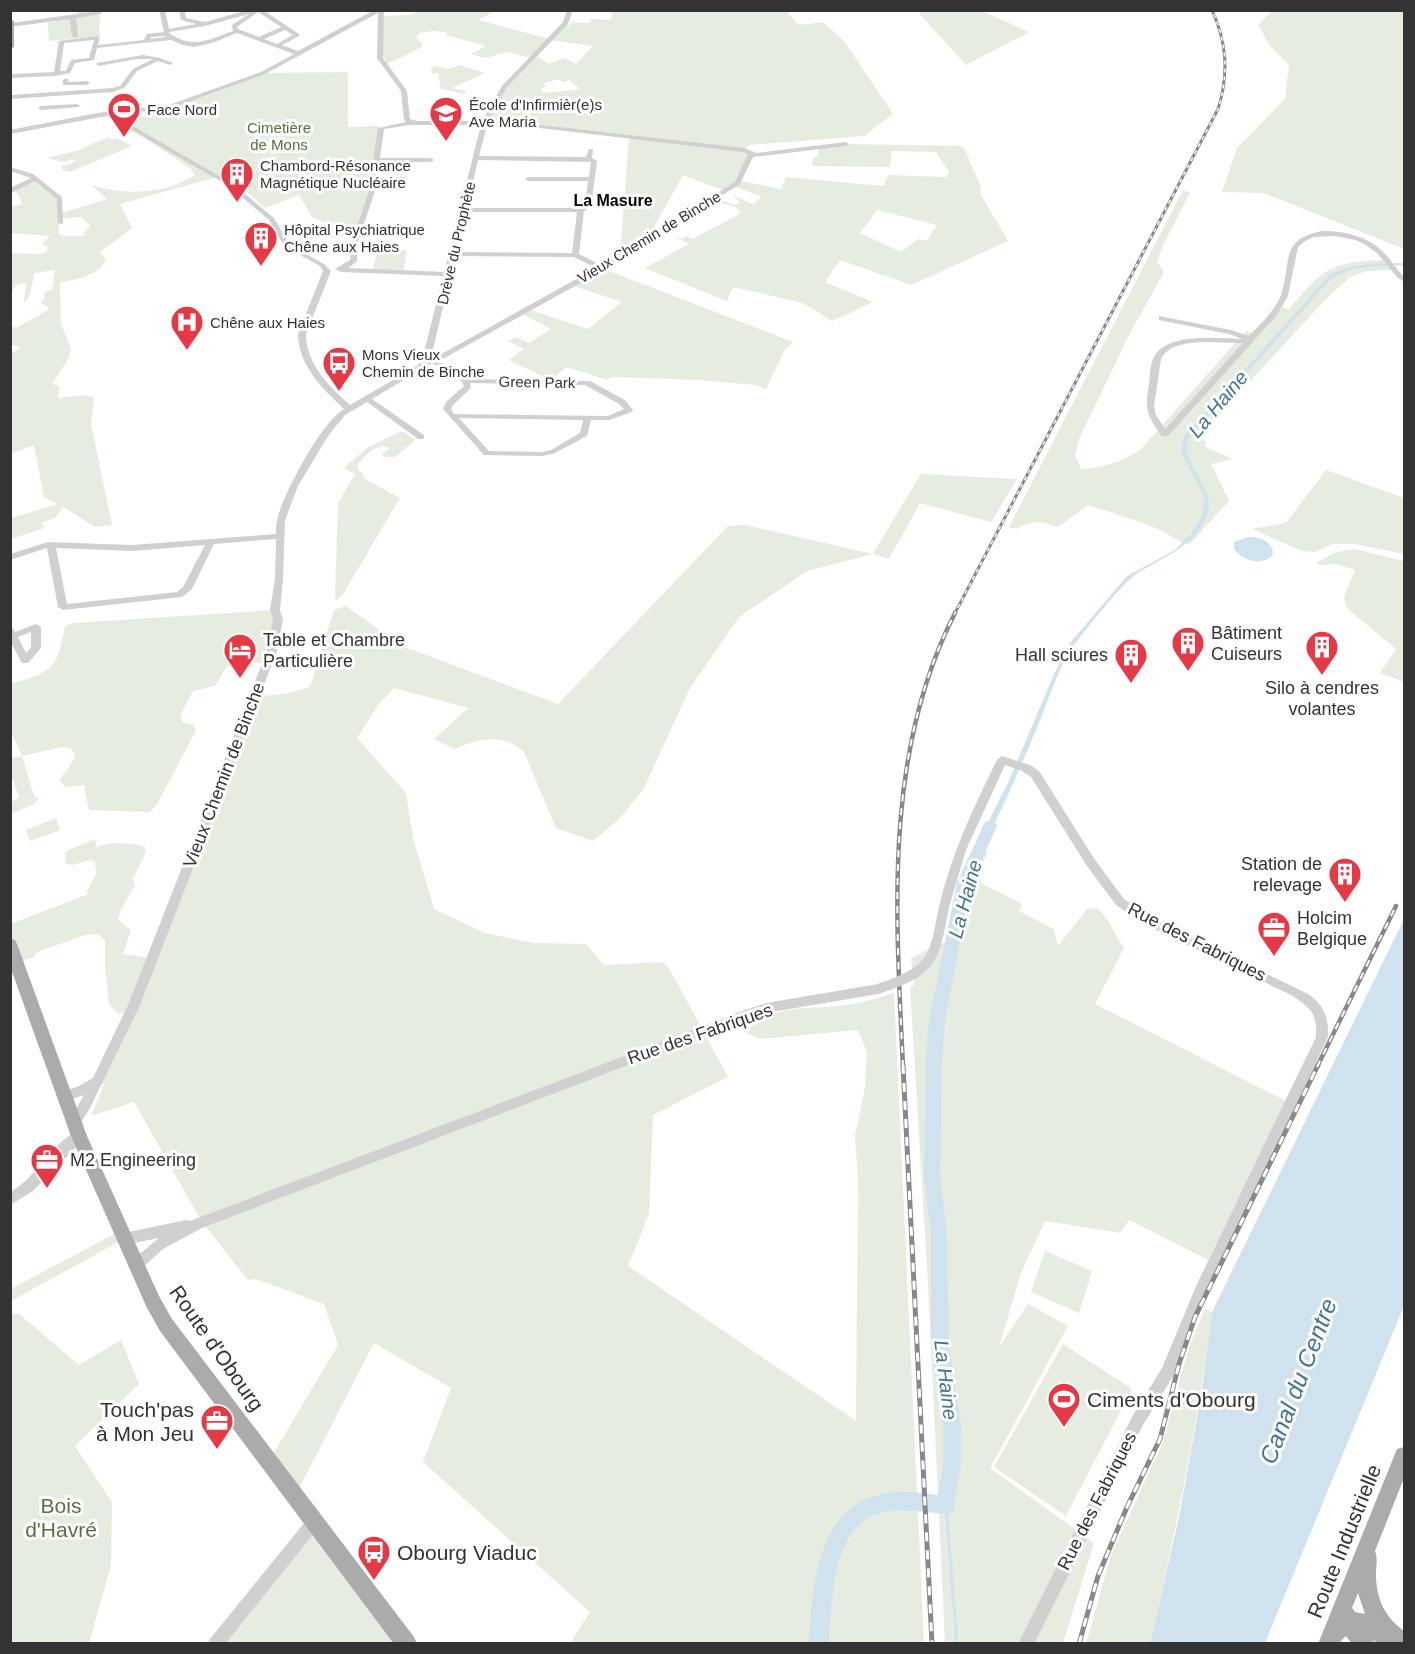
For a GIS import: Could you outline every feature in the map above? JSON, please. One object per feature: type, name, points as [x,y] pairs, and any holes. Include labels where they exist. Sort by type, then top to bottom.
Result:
[{"type":"main road","points":[[10,47],[11,23]]},
{"type":"main road","name":"Route d'Obourg","points":[[10,944],[76,1130],[153,1302],[166,1325],[407,1644]]},
{"type":"main road","name":"Route Industrielle","points":[[1346,1613],[1404,1456]]},
{"type":"main road","points":[[1372,1540],[1366,1567],[1371,1602],[1384,1627],[1404,1643]]},
{"type":"main road","points":[[1330,1640],[1346,1613]]},
{"type":"main road","points":[[1346,1613],[1365,1644]]},
{"type":"main road","points":[[1346,1613],[1396,1644]]},
{"type":"street","points":[[162,10],[168,34]]},
{"type":"street","points":[[182,10],[183,20],[205,24]]},
{"type":"street","points":[[168,34],[201,45],[235,28],[258,10]]},
{"type":"street","points":[[95,47],[146,41],[146,36],[168,34],[258,10],[297,36],[278,46]]},
{"type":"street","points":[[10,132],[108,114],[170,107],[249,78],[300,54],[380,10],[380,58],[404,91],[408,120],[417,123]]},
{"type":"street","name":"Drève du Prophète","points":[[429,359],[485,121],[504,87],[566,23],[570,10]]},
{"type":"street","points":[[11,23],[99,13]]},
{"type":"street","points":[[73,16],[75,36]]},
{"type":"street","points":[[220,19],[258,39],[300,54]]},
{"type":"street","points":[[258,39],[285,28]]},
{"type":"street","points":[[10,76],[56,69],[68,72],[72,62],[92,58],[96,38],[63,42],[56,69]]},
{"type":"street","points":[[99,64],[112,64],[144,56],[170,63]]},
{"type":"street","points":[[10,97],[82,93],[120,88],[135,70],[158,59]]},
{"type":"street","points":[[73,120],[89,75]]},
{"type":"street","points":[[66,80],[65,84],[87,83]]},
{"type":"street","points":[[40,108],[77,106]]},
{"type":"street","points":[[108,114],[231,185],[272,219],[286,245],[322,265],[327,271]]},
{"type":"street","points":[[327,271],[346,267],[353,261],[355,242],[371,194],[381,129],[409,123],[485,121],[744,150],[754,154],[846,144]]},
{"type":"street","points":[[589,159],[591,150]]},
{"type":"street","name":"Vieux Chemin de Binche","points":[[10,1199],[25,1190],[62,1150],[76,1130],[96,1082],[134,1005],[272,651],[278,619],[275,609],[279,579],[281,520],[290,495],[324,435],[348,408],[429,359],[449,353],[601,268],[738,183],[748,159],[754,154]]},
{"type":"street","points":[[464,210],[581,210],[588,207],[594,161],[589,159],[476,158]]},
{"type":"street","points":[[375,160],[431,160]]},
{"type":"street","points":[[10,169],[36,178],[62,200],[61,223]]},
{"type":"street","points":[[10,191],[36,178]]},
{"type":"street","points":[[528,179],[592,179]]},
{"type":"street","points":[[575,255],[581,210]]},
{"type":"street","points":[[1249,340],[1182,343],[1168,347],[1160,353],[1156,364],[1150,415],[1165,434],[1249,340],[1282,301],[1295,246],[1301,240],[1325,234],[1354,238],[1372,246],[1404,280]]},
{"type":"street","points":[[453,254],[575,255],[601,268]]},
{"type":"street","points":[[339,269],[361,272],[448,274]]},
{"type":"street","points":[[327,271],[302,334],[302,345],[306,360],[348,408]]},
{"type":"street","points":[[1166,309],[1161,321],[1231,332],[1249,340]]},
{"type":"street","points":[[429,359],[465,381],[468,388],[448,407],[452,416],[484,451],[496,454],[553,452],[584,435],[587,418]]},
{"type":"street","name":"Green Park","points":[[452,416],[587,418],[613,417],[629,410],[628,407],[587,383],[465,381]]},
{"type":"street","points":[[366,398],[421,437]]},
{"type":"street","points":[[10,557],[51,545],[117,549],[280,536]]},
{"type":"street","points":[[51,545],[63,607],[182,594],[187,589],[211,542]]},
{"type":"street","name":"Rue des Fabriques","points":[[136,1265],[158,1245],[198,1224],[748,1014],[766,1008],[878,989],[913,977],[928,964],[935,953],[948,887],[962,848],[1002,760],[1020,766],[1038,779],[1091,864],[1120,902],[1148,921],[1297,993],[1310,1001],[1323,1019],[1322,1037],[1202,1289],[1167,1373],[1138,1420],[1026,1644]]},
{"type":"street","points":[[64,1097],[96,1082]]},
{"type":"street","name":"Rue des Fabriques","points":[[124,1239],[198,1224]]},
{"type":"street","points":[[215,1644],[314,1522]]},
{"type":"green space","points":[[76,11],[109,11],[97,12],[100,15],[99,34],[102,36],[49,41],[48,23],[79,16]]},
{"type":"green space","points":[[420,11],[495,11],[478,20],[550,39],[564,25],[569,26],[571,22],[590,23],[590,19],[611,20],[612,13],[603,11],[786,11],[799,25],[823,22],[844,41],[893,114],[864,136],[749,145],[744,150],[749,151],[741,181],[781,189],[786,177],[884,186],[888,175],[947,177],[949,172],[936,152],[892,151],[890,167],[812,166],[813,158],[818,157],[819,147],[846,144],[960,146],[964,148],[981,187],[980,193],[1008,241],[911,285],[840,260],[825,282],[873,302],[832,321],[803,303],[733,287],[727,301],[645,268],[689,244],[675,237],[683,239],[687,236],[693,239],[741,213],[734,206],[720,203],[723,201],[736,205],[740,203],[733,195],[752,204],[762,197],[734,186],[725,191],[683,175],[653,229],[654,233],[620,255],[629,137],[485,120],[504,87],[531,58],[508,52],[485,58],[471,54],[486,46],[446,35],[447,32],[432,31],[419,33],[416,38],[422,43],[422,47],[387,64],[382,53],[384,16],[409,15]],"holes":[[[549,40],[592,46],[592,47],[576,64],[565,58],[549,64],[535,55]],[[558,79],[563,82],[569,80],[580,89],[544,93],[541,89],[546,86],[543,84]],[[877,210],[937,225],[926,241],[918,239],[901,252],[860,233]]]},
{"type":"green space","points":[[917,11],[982,11],[1029,32],[966,65]]},
{"type":"green space","points":[[1272,11],[1404,11],[1404,249],[1264,193],[1222,192],[1237,148],[1285,99],[1289,65],[1270,46],[1258,25]]},
{"type":"green space","points":[[460,65],[485,73],[452,88],[466,91],[463,94],[441,89],[438,73],[432,74],[431,69],[436,66],[447,69]]},
{"type":"green space","name":"Cimetière de Mons","points":[[348,72],[348,127],[379,126],[372,168],[371,194],[358,234],[334,238],[318,236],[295,248],[288,240],[330,227],[327,223],[312,217],[299,195],[265,208],[247,192],[126,122],[212,94],[264,73]]},
{"type":"green space","points":[[108,137],[112,140],[117,138],[132,146],[70,172],[61,167],[76,161],[73,159],[63,162],[47,158],[79,150]]},
{"type":"green space","points":[[150,138],[217,177],[120,204],[132,228],[100,252],[106,261],[97,270],[79,278],[60,282],[61,324],[71,349],[67,361],[52,384],[59,386],[58,398],[83,395],[94,397],[91,424],[112,525],[95,527],[64,507],[55,518],[42,523],[44,528],[11,539],[11,518],[58,504],[44,497],[34,445],[11,454],[11,354],[21,347],[11,345],[10,325],[16,328],[50,309],[40,302],[44,300],[44,292],[52,290],[55,270],[34,273],[30,293],[24,302],[26,283],[16,285],[11,293],[11,253],[40,254],[47,251],[48,247],[42,244],[50,236],[11,233],[11,207],[22,204],[18,194],[11,191],[36,178],[60,198],[62,213],[107,199],[91,185],[117,191],[144,191],[171,186],[195,175],[190,168],[146,139]],"holes":[[[81,217],[90,225],[83,236],[62,236],[58,232],[60,219]]]},
{"type":"green space","points":[[1183,190],[1190,193],[1163,245],[1157,262],[1164,272],[1129,335],[1079,439],[1075,456],[1081,469],[1112,464],[1140,450],[1246,331],[1259,335],[1283,307],[1289,309],[1320,276],[1329,270],[1350,263],[1383,260],[1391,270],[1367,271],[1350,277],[1324,301],[1198,438],[1206,442],[1205,447],[1233,459],[1211,464],[1229,501],[1190,544],[1151,526],[1088,505],[1058,527],[1037,522],[1017,529],[1009,527]]},
{"type":"green space","points":[[378,250],[407,250],[403,273],[372,273]]},
{"type":"green space","points":[[601,268],[793,342],[784,351],[766,389],[755,385],[699,380],[612,377],[607,380],[567,367],[550,380],[509,360],[524,349],[508,341],[516,337],[529,343],[551,329],[520,313],[528,309],[588,329],[622,302],[571,285]]},
{"type":"green space","points":[[399,432],[404,432],[415,440],[395,457],[384,457],[382,454],[390,448],[380,447],[358,464],[358,469],[364,475],[363,478],[400,498],[343,594],[337,600],[335,598],[338,503],[355,474],[344,468],[367,448]]},
{"type":"green space","points":[[1326,470],[1404,498],[1404,554],[1355,544],[1333,544],[1315,552],[1302,551],[1252,529],[1286,523]]},
{"type":"green space","points":[[921,474],[1017,479],[991,522],[920,503],[889,559],[873,554]]},
{"type":"green space","points":[[745,525],[873,554],[807,571],[739,617],[690,688],[643,790],[620,818],[593,841],[556,828],[524,752],[516,746],[490,739],[472,742],[455,749],[434,739],[468,708],[394,688],[378,705],[357,738],[406,793],[413,838],[434,909],[485,933],[534,943],[586,944],[604,965],[662,962],[669,968],[728,1077],[653,1115],[649,1214],[628,1266],[856,1421],[858,1180],[855,1136],[865,1087],[867,1052],[858,1030],[760,1039],[746,1033],[755,1023],[778,1012],[851,1004],[894,993],[924,1643],[570,1643],[590,1612],[423,1462],[451,1388],[374,1343],[295,1496],[269,1461],[338,1345],[324,1304],[256,1279],[248,1280],[202,1222],[134,1102],[91,1116],[104,1084],[96,1082],[127,1012],[118,1014],[109,1003],[105,940],[98,934],[85,935],[37,952],[34,957],[20,962],[11,944],[11,924],[88,894],[87,891],[96,874],[95,862],[90,860],[72,865],[66,864],[65,854],[68,850],[95,839],[97,848],[114,844],[145,847],[146,852],[133,879],[135,886],[121,909],[118,920],[131,930],[123,954],[144,957],[151,961],[254,697],[289,693],[310,687],[334,610],[346,606],[402,646],[558,704],[728,526]]},
{"type":"green space","points":[[1355,549],[1404,561],[1404,682],[1380,673],[1396,649],[1347,608],[1344,597],[1355,570],[1337,564],[1319,565],[1317,562],[1336,552]]},
{"type":"green space","points":[[275,610],[267,663],[234,663],[227,666],[215,686],[193,691],[180,716],[182,722],[194,725],[196,731],[156,806],[149,812],[89,810],[84,785],[65,787],[59,780],[75,756],[72,749],[62,747],[22,756],[11,736],[11,684],[36,676],[50,667],[59,653],[65,626],[73,623]]},
{"type":"green space","points":[[22,756],[34,796],[39,799],[34,804],[11,814],[11,803],[19,797],[11,774],[11,758]]},
{"type":"green space","points":[[56,818],[60,830],[30,841],[26,830]]},
{"type":"green space","points":[[975,847],[988,853],[982,863],[981,883],[1022,904],[1019,911],[1054,929],[1058,946],[1087,909],[1097,908],[1106,918],[1124,948],[1095,1004],[1286,1101],[1208,1260],[1129,1220],[1120,1233],[1045,1221],[1021,1273],[999,1347],[1028,1304],[1068,1326],[990,1468],[1094,1543],[1063,1643],[945,1643],[928,1284],[910,987],[914,985],[911,958],[947,941],[957,885]]},
{"type":"green space","points":[[120,1231],[124,1239],[11,1301],[11,1289]]},
{"type":"green space","points":[[1045,1251],[1092,1271],[1079,1313],[1031,1292]]},
{"type":"green space","points":[[1205,1309],[1212,1312],[1200,1396],[1177,1519],[1150,1643],[1086,1644],[1111,1555],[1163,1442],[1189,1347]]},
{"type":"green space","name":"Bois d'Havré","points":[[18,1313],[79,1365],[121,1340],[139,1384],[75,1446],[112,1502],[111,1565],[89,1643],[11,1643],[10,1315]]},
{"type":"green space","name":"Ciments d'Obourg","points":[[1063,1344],[1132,1389],[1066,1516],[994,1467]]},
{"type":"green space","points":[[314,1522],[407,1644],[215,1644]]},
{"type":"water","points":[[1404,263],[1404,265],[1355,269],[1329,281],[1190,436],[1187,447],[1188,457],[1208,498],[1209,509],[1205,520],[1183,546],[1129,580],[1075,644],[1059,672],[1039,723],[985,843],[979,840],[1008,783],[1054,674],[1070,643],[1127,576],[1175,550],[1192,533],[1202,517],[1205,498],[1181,452],[1184,437],[1329,276],[1356,266]]},
{"type":"water","points":[[1248,537],[1267,542],[1272,548],[1272,556],[1262,561],[1252,561],[1242,557],[1234,549],[1234,542]]},
{"type":"water","name":"Canal du Centre","points":[[1404,919],[1404,1306],[1265,1643],[1150,1643],[1179,1517],[1201,1396],[1212,1312]]},
{"type":"waterway","name":"La Haine","points":[[819,1644],[821,1606],[828,1566],[843,1530],[855,1516],[880,1503],[908,1502],[946,1505],[952,1465],[952,1426],[940,1346],[939,1236],[932,1174],[934,1060],[937,1021],[964,883],[990,826]]},
{"type":"waterway","points":[[946,1505],[957,1644]]},
{"type":"railway","points":[[955,613],[1218,109],[1224,83],[1225,59],[1221,34],[1212,10]]},
{"type":"railway","points":[[903,1067],[897,893],[899,836],[905,778],[916,722],[932,667],[955,613]]},
{"type":"railway","points":[[1317,1067],[1396,906]]},
{"type":"railway","points":[[903,1065],[932,1644]]},
{"type":"railway","points":[[1079,1644],[1098,1576],[1127,1507],[1160,1439],[1179,1364],[1195,1317],[1318,1065]]},
{"type":"place","name":"Face Nord","points":[[124,138]]},
{"type":"place","name":"École d'Infirmièr(e)s Ave Maria","points":[[446,142]]},
{"type":"place","name":"Chambord-Résonance Magnétique Nucléaire","points":[[237,203]]},
{"type":"place","name":"Hôpital Psychiatrique Chêne aux Haies","points":[[261,267]]},
{"type":"place","name":"Chêne aux Haies","points":[[187,351]]},
{"type":"place","name":"Mons Vieux Chemin de Binche","points":[[339,392]]},
{"type":"place","name":"Bâtiment Cuiseurs","points":[[1188,672]]},
{"type":"place","name":"Silo à cendres volantes","points":[[1322,676]]},
{"type":"place","name":"Table et Chambre Particulière","points":[[240,679]]},
{"type":"place","name":"Hall sciures","points":[[1131,684]]},
{"type":"place","name":"Station de relevage","points":[[1345,903]]},
{"type":"place","name":"Holcim Belgique","points":[[1274,957]]},
{"type":"place","name":"M2 Engineering","points":[[47,1189]]},
{"type":"place","name":"Ciments d'Obourg","points":[[1064,1428]]},
{"type":"place","name":"Touch'pas à Mon Jeu","points":[[217,1450]]},
{"type":"place","name":"Obourg Viaduc","points":[[374,1581]]},
{"type":"district","name":"La Masure","points":[[613,200]]}]
